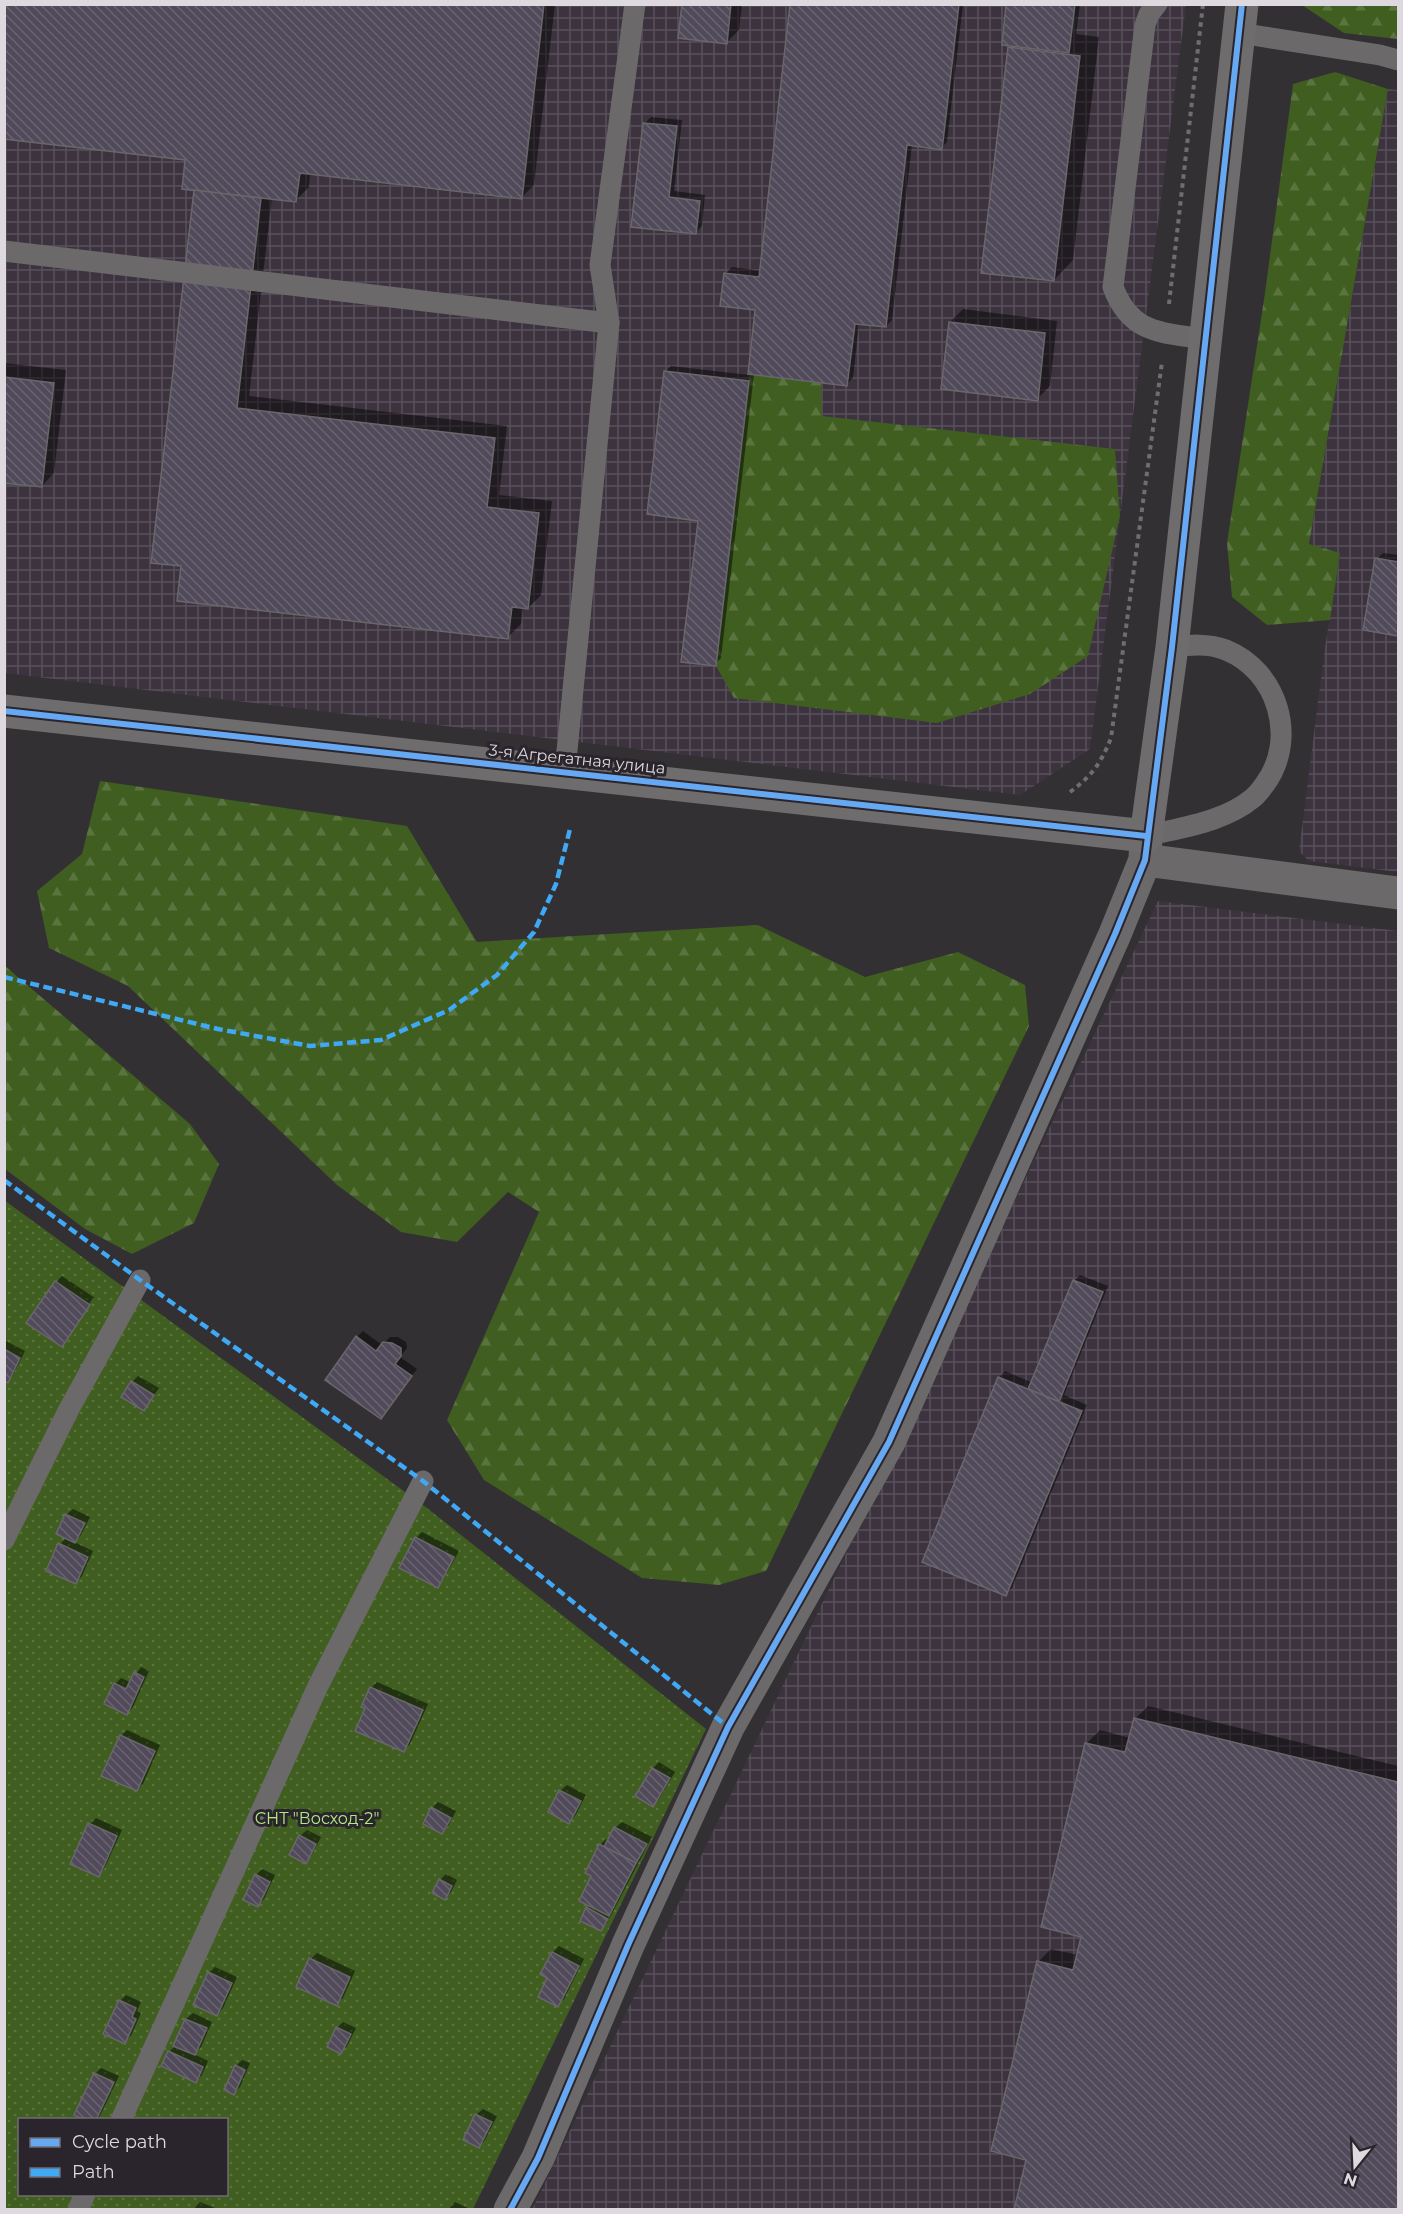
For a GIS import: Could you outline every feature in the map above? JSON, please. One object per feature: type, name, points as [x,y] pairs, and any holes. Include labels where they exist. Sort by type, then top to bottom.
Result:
[{"type":"street","points":[[510,2210],[538,2158],[628,1945],[728,1727],[889,1442],[1115,934],[1146,848],[1172,647],[1240,19]]},
{"type":"street","name":"3-я Агрегатная улица","points":[[4,711],[565,771],[1146,848]]},
{"type":"street","points":[[1146,848],[1398,893]]},
{"type":"lane","points":[[565,771],[609,323],[600,265],[635,4]]},
{"type":"lane","points":[[1156,4],[1145,25],[1113,287],[1119,302],[1140,325],[1156,332],[1205,339]]},
{"type":"lane","points":[[1240,19],[1398,60]]},
{"type":"lane","points":[[4,251],[609,323]]},
{"type":"lane","points":[[1146,848],[1232,814],[1256,797],[1273,772],[1281,745],[1280,715],[1270,688],[1251,666],[1226,651],[1198,644],[1172,647]]},
{"type":"lane","points":[[4,1540],[68,1411],[140,1280]]},
{"type":"lane","points":[[122,2118],[318,1686],[423,1481]]},
{"type":"lane","points":[[78,2210],[84,2196]]},
{"type":"path","points":[[1068,794],[1087,780],[1102,760],[1111,738],[1166,333],[1203,4]]},
{"type":"shaded area","points":[[5,5],[1186,5],[1090,749],[1020,795],[5,673]]},
{"type":"shaded area","points":[[1388,89],[1398,90],[1398,872],[1309,861],[1299,851],[1325,647],[1340,554],[1309,545]]},
{"type":"shaded area","points":[[1158,901],[1398,931],[1398,2209],[532,2210]]},
{"type":"green space","points":[[1302,5],[1398,5],[1398,39],[1344,33]]},
{"type":"green space","points":[[1335,72],[1388,89],[1309,544],[1340,553],[1330,620],[1267,625],[1232,597],[1227,543],[1265,293],[1293,84]]},
{"type":"green space","points":[[748,374],[821,383],[822,416],[1115,449],[1120,516],[1088,656],[1030,694],[937,723],[734,698],[716,666]]},
{"type":"green space","points":[[100,781],[407,826],[477,942],[758,925],[865,977],[958,952],[1025,985],[1029,1026],[766,1571],[719,1585],[642,1578],[484,1480],[447,1420],[539,1212],[508,1192],[457,1242],[401,1232],[337,1185],[128,986],[49,948],[37,891],[82,854]]},
{"type":"green space","points":[[5,966],[190,1124],[219,1164],[194,1223],[132,1254],[85,1229],[5,1169]]},
{"type":"green space","name":"СНТ \"Восход-2\"","points":[[4,1200],[427,1508],[706,1729],[473,2209],[5,2209]]},
{"type":"building","points":[[4,4],[544,4],[522,199],[300,173],[296,202],[182,189],[185,160],[4,139]]},
{"type":"building","points":[[682,4],[731,4],[727,44],[678,38]]},
{"type":"building","points":[[790,4],[959,4],[942,150],[907,145],[886,327],[855,324],[847,386],[748,374],[755,310],[720,306],[724,273],[759,277]]},
{"type":"building","points":[[1006,4],[1075,4],[1069,53],[1002,45]]},
{"type":"building","points":[[1008,47],[1080,56],[1054,281],[981,273]]},
{"type":"building","points":[[643,123],[677,126],[669,197],[700,201],[696,234],[631,227]]},
{"type":"building","points":[[194,190],[261,198],[237,408],[495,438],[487,507],[539,513],[528,609],[512,607],[508,639],[177,601],[181,566],[151,563]]},
{"type":"building","points":[[949,322],[1045,333],[1038,401],[941,389]]},
{"type":"building","points":[[664,371],[749,381],[716,666],[681,662],[698,521],[647,514]]},
{"type":"building","points":[[4,377],[54,383],[42,487],[4,483]]},
{"type":"building","points":[[1375,558],[1398,562],[1398,636],[1363,630]]},
{"type":"building","points":[[1073,1280],[1103,1292],[1059,1402],[1028,1389]]},
{"type":"building","points":[[55,1281],[90,1305],[62,1347],[26,1323]]},
{"type":"building","points":[[356,1336],[376,1351],[383,1342],[392,1343],[401,1348],[401,1356],[395,1364],[412,1376],[381,1419],[325,1380]]},
{"type":"building","points":[[4,1349],[20,1358],[8,1383],[4,1381]]},
{"type":"building","points":[[998,1377],[1082,1411],[1006,1596],[922,1562]]},
{"type":"building","points":[[131,1381],[154,1395],[144,1411],[121,1397]]},
{"type":"building","points":[[65,1514],[85,1523],[75,1543],[56,1534]]},
{"type":"building","points":[[415,1537],[454,1557],[438,1588],[399,1568]]},
{"type":"building","points":[[58,1543],[88,1557],[76,1584],[46,1571]]},
{"type":"building","points":[[134,1672],[144,1677],[127,1715],[104,1704],[114,1683],[126,1689]]},
{"type":"building","points":[[370,1687],[423,1710],[404,1752],[355,1731],[365,1708],[361,1707]]},
{"type":"building","points":[[1134,1718],[1398,1782],[1398,2210],[1014,2210],[1026,2160],[991,2151],[1037,1961],[1073,1970],[1081,1937],[1041,1927],[1085,1743],[1125,1752]]},
{"type":"building","points":[[120,1735],[155,1751],[137,1791],[101,1776]]},
{"type":"building","points":[[652,1768],[670,1778],[653,1807],[635,1796]]},
{"type":"building","points":[[559,1790],[581,1801],[569,1824],[548,1812]]},
{"type":"building","points":[[431,1807],[451,1818],[442,1834],[423,1824]]},
{"type":"building","points":[[88,1823],[117,1836],[99,1877],[70,1864]]},
{"type":"building","points":[[614,1827],[647,1844],[636,1863],[604,1847]]},
{"type":"building","points":[[299,1835],[316,1844],[306,1864],[289,1855]]},
{"type":"building","points":[[599,1844],[636,1863],[609,1916],[579,1901],[591,1876],[585,1873]]},
{"type":"building","points":[[255,1874],[270,1882],[258,1907],[243,1900]]},
{"type":"building","points":[[439,1879],[452,1886],[445,1900],[432,1893]]},
{"type":"building","points":[[586,1907],[608,1919],[601,1931],[580,1921]]},
{"type":"building","points":[[552,1952],[579,1966],[558,2007],[538,1997],[547,1978],[540,1974]]},
{"type":"building","points":[[309,1958],[350,1977],[337,2006],[296,1987]]},
{"type":"building","points":[[208,1972],[232,1983],[217,2016],[193,2005]]},
{"type":"building","points":[[119,2000],[136,2008],[132,2017],[136,2019],[125,2044],[103,2034]]},
{"type":"building","points":[[185,2019],[207,2028],[195,2055],[173,2046]]},
{"type":"building","points":[[336,2027],[351,2034],[341,2054],[327,2047]]},
{"type":"building","points":[[168,2051],[203,2067],[196,2083],[161,2066]]},
{"type":"building","points":[[235,2065],[245,2070],[234,2095],[224,2090]]},
{"type":"building","points":[[94,2073],[114,2082],[97,2118],[80,2118],[74,2115]]},
{"type":"building","points":[[475,2114],[492,2122],[479,2148],[463,2140]]},
{"type":"marked path","points":[[4,977],[218,1029],[310,1046],[381,1040],[449,1010],[497,975],[534,932],[556,884],[570,829]]},
{"type":"marked path","points":[[4,1180],[140,1280],[423,1481],[728,1727]]},
{"type":"cycle path","points":[[510,2210],[538,2158],[628,1945],[728,1727],[889,1442],[1115,934],[1145,860],[1172,647],[1242,4]]},
{"type":"cycle path","points":[[4,711],[1146,836]]}]
